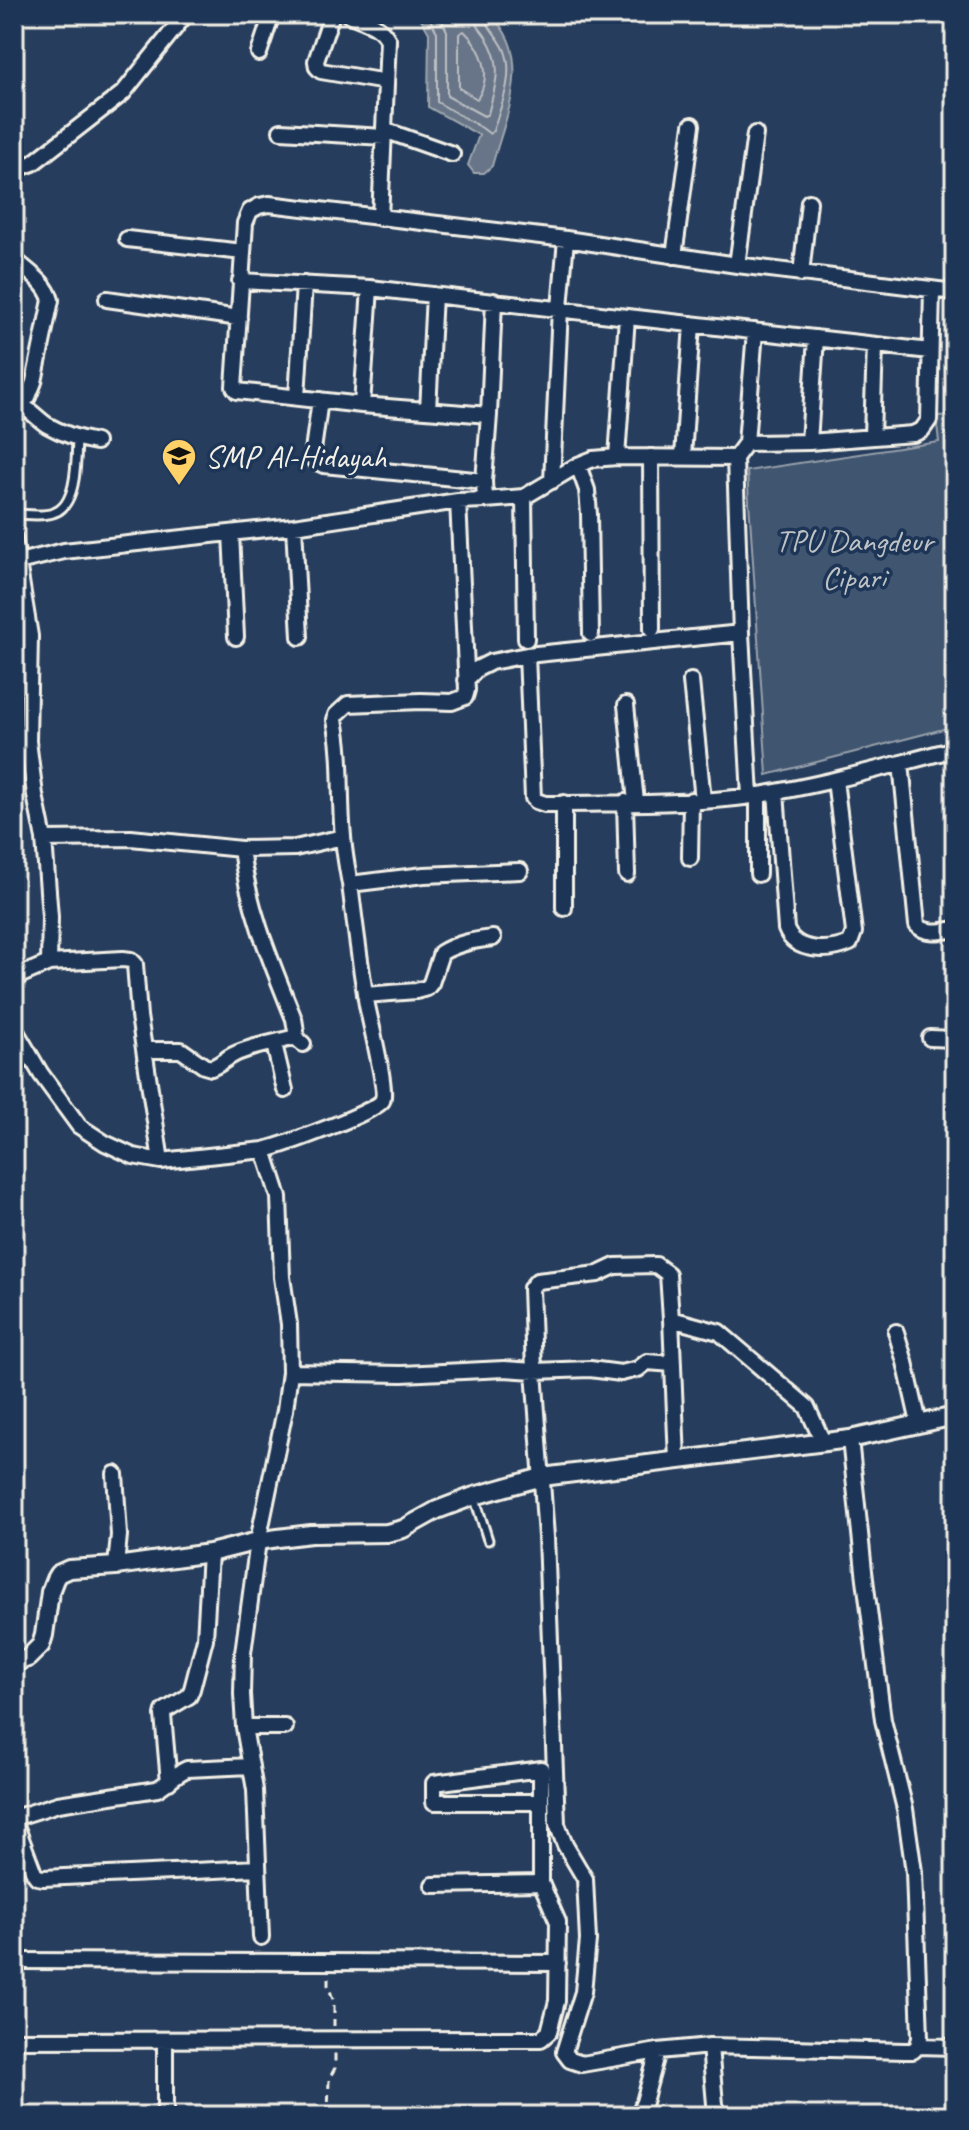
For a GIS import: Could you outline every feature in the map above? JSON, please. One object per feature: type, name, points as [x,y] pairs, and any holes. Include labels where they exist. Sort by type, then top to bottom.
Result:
[{"type":"street","points":[[14,170],[33,163],[123,93],[186,14]]},
{"type":"street","points":[[259,53],[272,14]]},
{"type":"street","points":[[332,14],[316,61],[317,67],[321,71],[386,82]]},
{"type":"street","points":[[348,14],[383,30],[388,40],[380,218]]},
{"type":"street","points":[[674,256],[692,125]]},
{"type":"street","points":[[281,131],[384,134],[452,154]]},
{"type":"street","points":[[737,265],[755,134]]},
{"type":"street","points":[[801,274],[809,202]]},
{"type":"street","points":[[489,415],[237,391],[234,387],[240,281],[245,223],[250,211],[269,204],[566,239],[801,274],[955,292]]},
{"type":"street","points":[[127,239],[243,252]]},
{"type":"street","points":[[552,481],[566,239]]},
{"type":"street","points":[[14,259],[37,278],[51,300],[34,382],[28,397],[17,406]]},
{"type":"street","points":[[240,281],[370,288],[930,351]]},
{"type":"street","points":[[297,397],[304,284]]},
{"type":"street","points":[[362,405],[370,288]]},
{"type":"street","points":[[746,443],[809,442],[913,434],[922,430],[929,420],[932,289]]},
{"type":"street","points":[[428,410],[434,295]]},
{"type":"street","points":[[107,299],[239,318]]},
{"type":"street","points":[[485,500],[494,301]]},
{"type":"street","points":[[617,457],[627,317]]},
{"type":"street","points":[[683,457],[692,324]]},
{"type":"street","points":[[755,331],[746,443],[735,458],[741,633],[758,874]]},
{"type":"street","points":[[809,442],[816,338]]},
{"type":"street","points":[[872,436],[875,345]]},
{"type":"street","points":[[320,400],[313,450],[315,461],[324,465],[484,481]]},
{"type":"street","points":[[17,406],[32,411],[47,425],[96,442]]},
{"type":"street","points":[[651,457],[652,629]]},
{"type":"street","points":[[16,562],[64,551],[294,526],[458,501],[524,497],[593,459],[735,458]]},
{"type":"street","points":[[578,465],[588,502],[591,634]]},
{"type":"street","points":[[524,497],[526,639]]},
{"type":"street","points":[[14,1028],[41,1074],[79,1126],[133,1156],[161,1161],[264,1150],[359,1115],[382,1103],[385,1091],[365,995],[343,837],[339,742],[335,720],[348,704],[452,702],[465,697],[458,501]]},
{"type":"street","points":[[294,526],[300,637]]},
{"type":"street","points":[[231,533],[236,637]]},
{"type":"street","points":[[14,538],[30,636],[28,741],[44,839],[50,917],[49,963]]},
{"type":"street","points":[[466,680],[477,669],[491,662],[527,655],[741,633]]},
{"type":"street","points":[[527,655],[533,798],[545,804],[754,796],[835,780],[955,749]]},
{"type":"street","points":[[690,858],[697,800],[691,681]]},
{"type":"street","points":[[626,705],[630,802],[627,874]]},
{"type":"street","points":[[901,763],[917,925],[926,931],[955,929]]},
{"type":"street","points":[[776,792],[789,937],[798,945],[810,948],[837,948],[850,943],[854,932],[835,780]]},
{"type":"street","points":[[564,803],[564,908]]},
{"type":"street","points":[[44,839],[131,838],[241,849],[295,848],[343,837]]},
{"type":"street","points":[[144,1050],[181,1050],[211,1068],[230,1056],[299,1040],[244,879],[241,849]]},
{"type":"street","points":[[350,884],[424,875],[520,871]]},
{"type":"street","points":[[365,995],[427,988],[441,953],[451,947],[493,938]]},
{"type":"street","points":[[14,978],[49,963],[123,959],[135,964],[139,1016],[161,1161]]},
{"type":"street","points":[[930,1038],[955,1039]]},
{"type":"street","points":[[274,1044],[285,1090]]},
{"type":"street","points":[[261,1937],[255,1790],[244,1727],[243,1653],[258,1541],[290,1372],[279,1197],[264,1150]]},
{"type":"street","points":[[677,1460],[668,1274],[656,1265],[615,1266],[598,1274],[537,1281],[531,1288],[534,1371],[542,1477],[557,1824],[585,1879],[588,1940],[583,1992],[564,2052],[570,2060],[582,2064],[710,2046],[913,2051],[920,2037],[914,1872],[905,1809],[883,1720],[850,1439]]},
{"type":"street","points":[[671,1319],[719,1332],[807,1407],[823,1442]]},
{"type":"street","points":[[896,1332],[919,1423]]},
{"type":"street","points":[[290,1372],[402,1374],[590,1369],[621,1373],[638,1369],[647,1362],[673,1364]]},
{"type":"street","points":[[14,1663],[28,1658],[41,1645],[50,1592],[58,1574],[69,1569],[210,1553],[258,1541],[311,1534],[387,1533],[403,1529],[437,1510],[474,1496],[542,1477],[850,1439],[955,1416]]},
{"type":"street","points":[[115,1474],[119,1535],[116,1566]]},
{"type":"street","points":[[169,1782],[163,1715],[164,1711],[189,1696],[192,1689],[205,1639],[210,1553]]},
{"type":"street","points":[[244,1727],[285,1727]]},
{"type":"street","points":[[251,1766],[187,1769],[157,1789],[90,1797],[14,1819],[37,1877],[258,1868]]},
{"type":"street","points":[[14,2040],[541,2039],[549,2032],[557,2001],[558,1922],[541,1883],[541,1802],[541,1769],[434,1783],[434,1802],[541,1802]]},
{"type":"street","points":[[433,1885],[541,1883]]},
{"type":"street","points":[[14,1961],[558,1963]]},
{"type":"street","points":[[165,2040],[165,2116]]},
{"type":"street","points":[[710,2046],[716,2116]]},
{"type":"street","points":[[918,2046],[955,2047]]},
{"type":"street","points":[[638,2116],[658,2051]]},
{"type":"lane","points":[[14,514],[50,514],[68,502],[74,484],[77,437]]},
{"type":"lane","points":[[474,1496],[488,1540]]},
{"type":"green space","name":"TPU Dangdeur Cipari","points":[[955,415],[955,726],[767,775],[747,471],[939,442],[936,416]]},
{"type":"water","points":[[411,14],[489,14],[503,30],[511,47],[514,66],[510,106],[492,166],[484,173],[474,173],[468,165],[479,135],[428,107],[429,33],[421,19]]},
{"type":"place","name":"SMP Al-Hidayah","points":[[179,487]]}]
